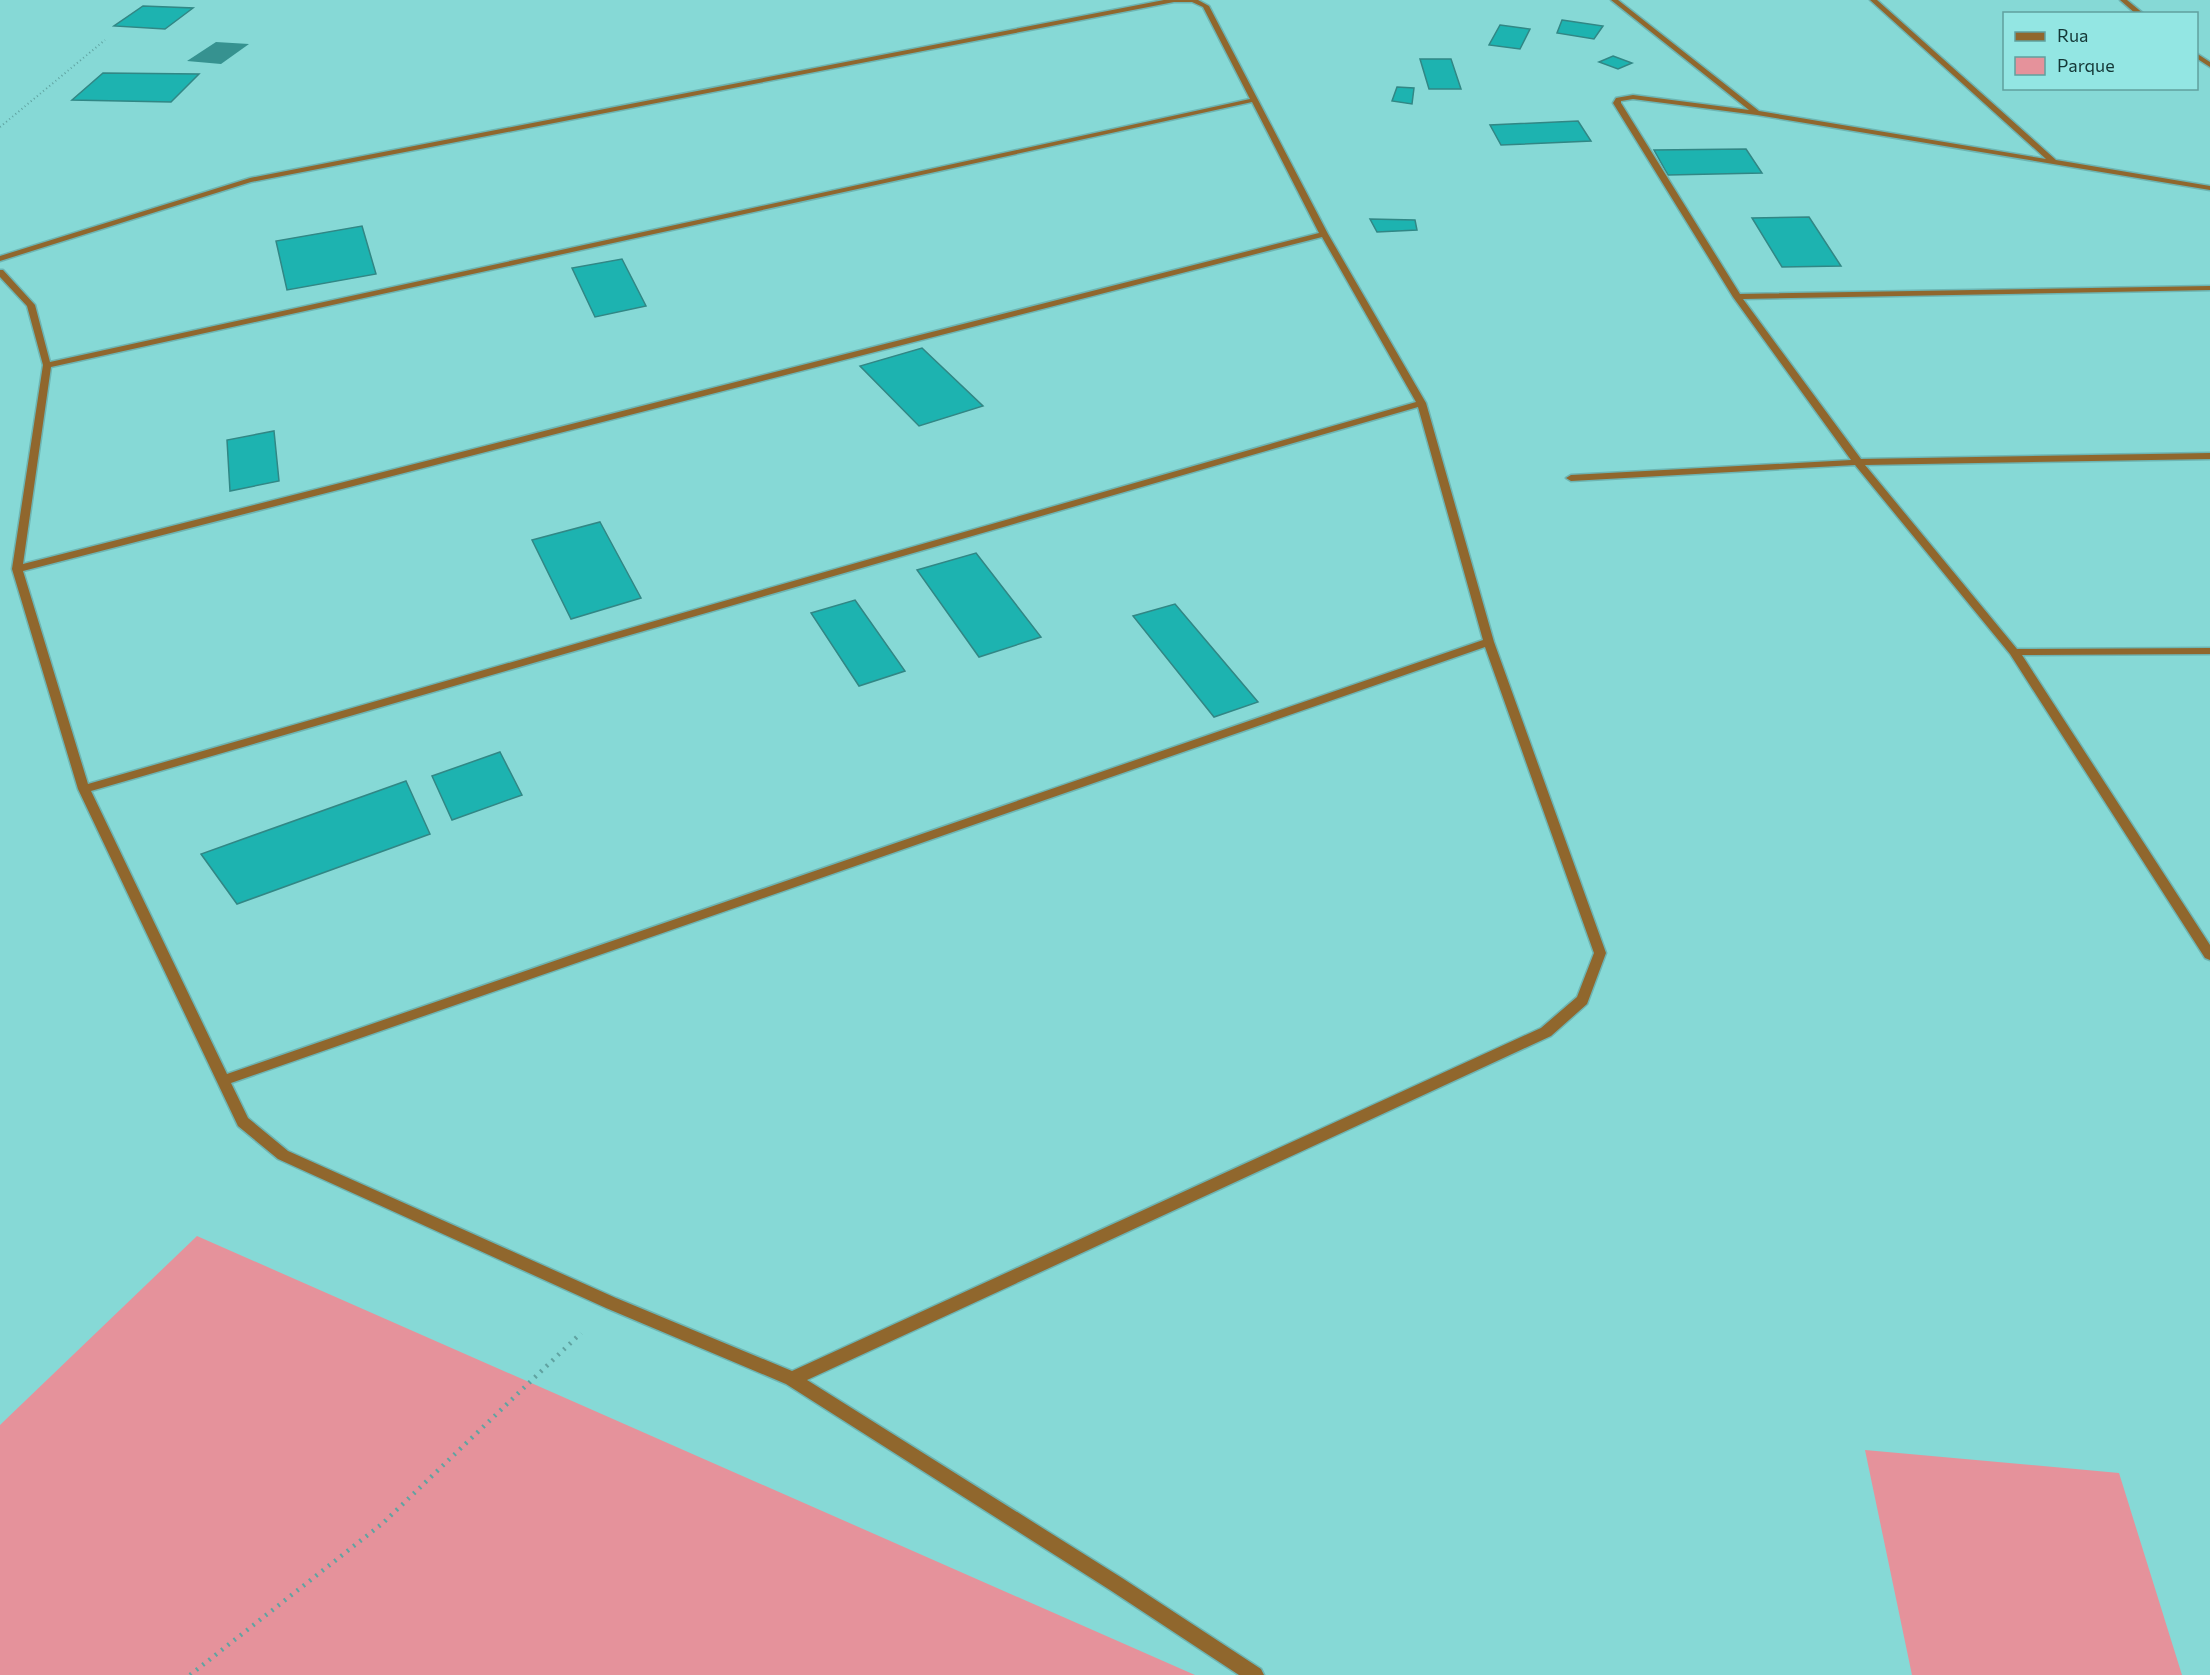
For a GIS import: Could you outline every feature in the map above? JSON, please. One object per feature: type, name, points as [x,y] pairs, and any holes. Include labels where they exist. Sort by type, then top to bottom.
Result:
[{"type":"street","points":[[0,259],[250,180],[1174,0],[1193,0],[1206,6],[1324,234],[1421,403],[1489,642],[1600,953],[1582,1000],[1546,1032],[792,1379]]},
{"type":"street","points":[[1614,0],[1757,113]]},
{"type":"street","points":[[1873,0],[2054,162]]},
{"type":"street","points":[[2123,0],[2138,12]]},
{"type":"street","points":[[2210,188],[1757,113],[1622,96],[1617,103],[1737,297],[1858,462],[2014,652],[2210,955]]},
{"type":"street","points":[[47,365],[1254,100]]},
{"type":"street","points":[[17,569],[1324,234]]},
{"type":"street","points":[[0,272],[30,305],[47,365],[17,569],[84,789],[225,1080],[243,1122],[283,1155],[611,1303],[792,1379],[1106,1577],[1254,1675]]},
{"type":"street","points":[[1737,297],[2210,288]]},
{"type":"street","points":[[84,789],[1421,403]]},
{"type":"street","points":[[1571,478],[1858,462],[2210,456]]},
{"type":"street","points":[[225,1080],[1489,642]]},
{"type":"street","points":[[2014,652],[2210,651]]},
{"type":"path","points":[[0,127],[105,40]]},
{"type":"path","points":[[190,1675],[383,1523],[611,1303]]},
{"type":"green space","points":[[197,1236],[1195,1675],[0,1675],[0,1425]]},
{"type":"green space","points":[[1865,1450],[2119,1473],[2182,1675],[1912,1675]]},
{"type":"water","points":[[216,42],[249,44],[221,64],[187,61]]},
{"type":"building","points":[[143,6],[193,8],[165,29],[114,26]]},
{"type":"building","points":[[1562,20],[1603,26],[1594,39],[1557,33]]},
{"type":"building","points":[[1500,25],[1530,29],[1520,49],[1489,45]]},
{"type":"building","points":[[1613,56],[1632,63],[1618,69],[1599,62]]},
{"type":"building","points":[[1420,59],[1451,59],[1461,89],[1429,89]]},
{"type":"building","points":[[103,73],[199,74],[171,102],[72,100]]},
{"type":"building","points":[[1397,87],[1414,88],[1412,104],[1392,101]]},
{"type":"building","points":[[1578,121],[1591,141],[1501,145],[1490,125]]},
{"type":"building","points":[[1746,149],[1762,173],[1668,175],[1654,150]]},
{"type":"building","points":[[1809,217],[1841,266],[1782,267],[1752,218]]},
{"type":"building","points":[[1370,219],[1415,220],[1417,230],[1377,232]]},
{"type":"building","points":[[362,226],[376,274],[287,290],[276,241]]},
{"type":"building","points":[[622,259],[646,306],[595,317],[572,268]]},
{"type":"building","points":[[922,348],[983,406],[919,426],[860,366]]},
{"type":"building","points":[[274,431],[279,481],[230,491],[227,440]]},
{"type":"building","points":[[600,522],[641,598],[571,619],[532,540]]},
{"type":"building","points":[[976,553],[1041,637],[979,657],[917,570]]},
{"type":"building","points":[[855,600],[905,671],[859,686],[811,613]]},
{"type":"building","points":[[1175,604],[1258,702],[1214,717],[1133,616]]},
{"type":"building","points":[[500,752],[522,795],[452,820],[432,776]]},
{"type":"building","points":[[406,781],[430,834],[237,904],[201,854]]}]
